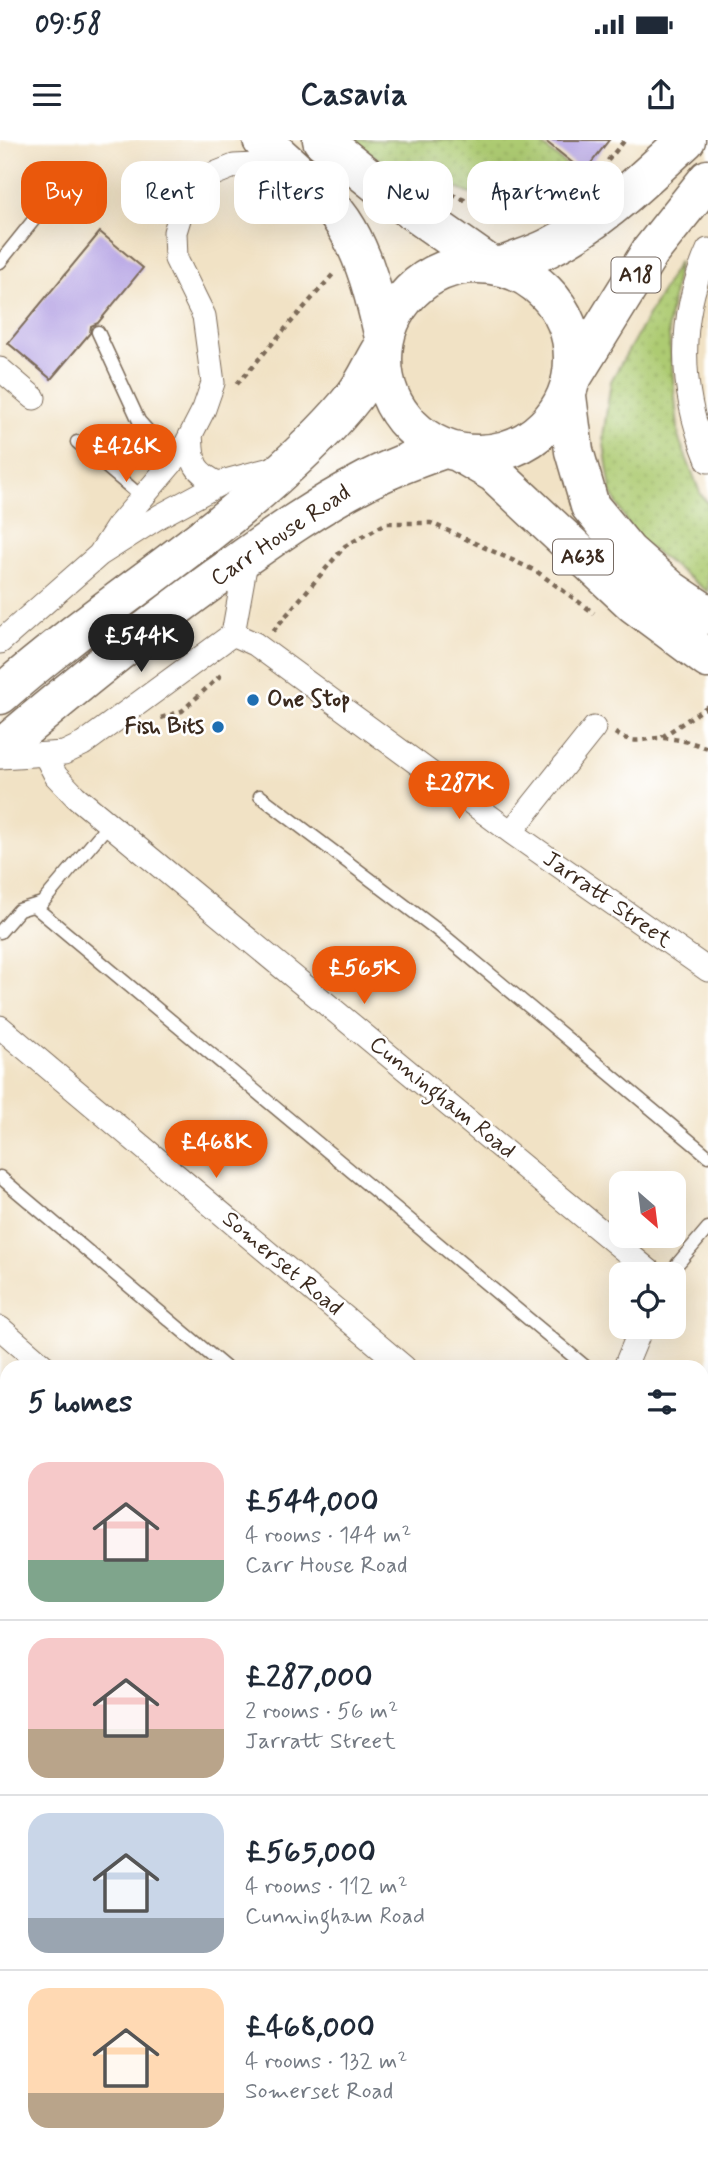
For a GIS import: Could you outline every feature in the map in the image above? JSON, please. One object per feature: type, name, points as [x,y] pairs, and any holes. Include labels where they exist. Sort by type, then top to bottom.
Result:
[{"type":"highway","points":[[262,140],[284,161]]},
{"type":"highway","points":[[322,140],[397,200],[495,264],[536,282],[559,306],[572,337],[574,354],[570,387],[556,415],[536,435],[498,453],[452,451],[420,436],[393,404],[383,375],[383,343],[368,273],[343,224]]},
{"type":"highway","points":[[383,343],[391,318],[408,293],[437,274],[460,265],[495,264],[548,248],[587,225],[627,194],[686,140]]},
{"type":"highway","name":"A18","points":[[570,387],[650,252],[708,179]]},
{"type":"highway","name":"Carr House Road","points":[[0,695],[40,660],[233,514],[291,463],[356,393],[383,343]]},
{"type":"highway","name":"A638","points":[[570,387],[574,451],[590,506],[628,552],[671,590],[708,615]]},
{"type":"highway","name":"A638","points":[[452,451],[494,473],[634,604],[708,659]]},
{"type":"highway","name":"Carr House Road","points":[[0,749],[83,677],[319,506],[362,482],[452,451]]},
{"type":"street","points":[[99,555],[118,526],[174,460],[204,409],[213,383],[204,316],[176,258],[175,232],[182,209],[194,190],[209,176],[234,166]]},
{"type":"street","points":[[708,250],[695,279],[687,323],[686,367],[696,426],[708,461]]},
{"type":"street","points":[[0,369],[34,398]]},
{"type":"street","points":[[191,435],[193,463],[201,474],[219,484]]},
{"type":"street","points":[[0,642],[99,555],[160,516],[219,484],[291,463]]},
{"type":"street","points":[[0,757],[64,753],[83,744],[233,634],[247,556]]},
{"type":"street","name":"Jarratt Street","points":[[233,634],[256,644],[511,832],[708,970]]},
{"type":"street","points":[[511,832],[594,728]]},
{"type":"street","name":"Cunningham Road","points":[[45,755],[56,776],[75,796],[638,1262]]},
{"type":"street","name":"Somerset Road","points":[[0,1027],[396,1360]]},
{"type":"street","points":[[0,1328],[37,1360]]},
{"type":"street","points":[[628,1360],[637,1339]]},
{"type":"lane","points":[[0,262],[31,224]]},
{"type":"lane","points":[[98,332],[139,421],[174,460]]},
{"type":"lane","points":[[77,442],[143,498]]},
{"type":"lane","points":[[260,796],[436,929],[708,1156]]},
{"type":"lane","points":[[0,932],[19,910],[42,903],[109,824]]},
{"type":"lane","points":[[35,906],[578,1360]]},
{"type":"lane","points":[[0,1177],[217,1360]]},
{"type":"lane","points":[[679,1262],[708,1228]]},
{"type":"path","points":[[453,195],[467,201],[529,209],[590,183],[625,140]]},
{"type":"path","points":[[204,409],[223,401],[356,248]]},
{"type":"path","points":[[256,644],[274,630],[345,546],[387,523],[431,523],[536,571],[600,618]]},
{"type":"path","points":[[594,728],[601,724],[626,740],[641,742],[661,737],[708,706]]},
{"type":"path","points":[[661,737],[708,748]]},
{"type":"green space","points":[[352,140],[536,140],[562,161],[467,161],[467,193],[453,187],[453,161],[381,161]]},
{"type":"green space","points":[[679,261],[668,326],[679,439],[701,495],[708,503],[708,592],[634,536],[611,492],[603,437],[611,381]]},
{"type":"building","points":[[544,140],[609,140],[593,161],[570,161]]},
{"type":"building","points":[[100,232],[143,268],[98,323],[91,326],[90,333],[51,379],[8,343]]},
{"type":"place","name":"One Stop","points":[[253,700]]},
{"type":"place","name":"Fish Bits","points":[[218,727]]}]
